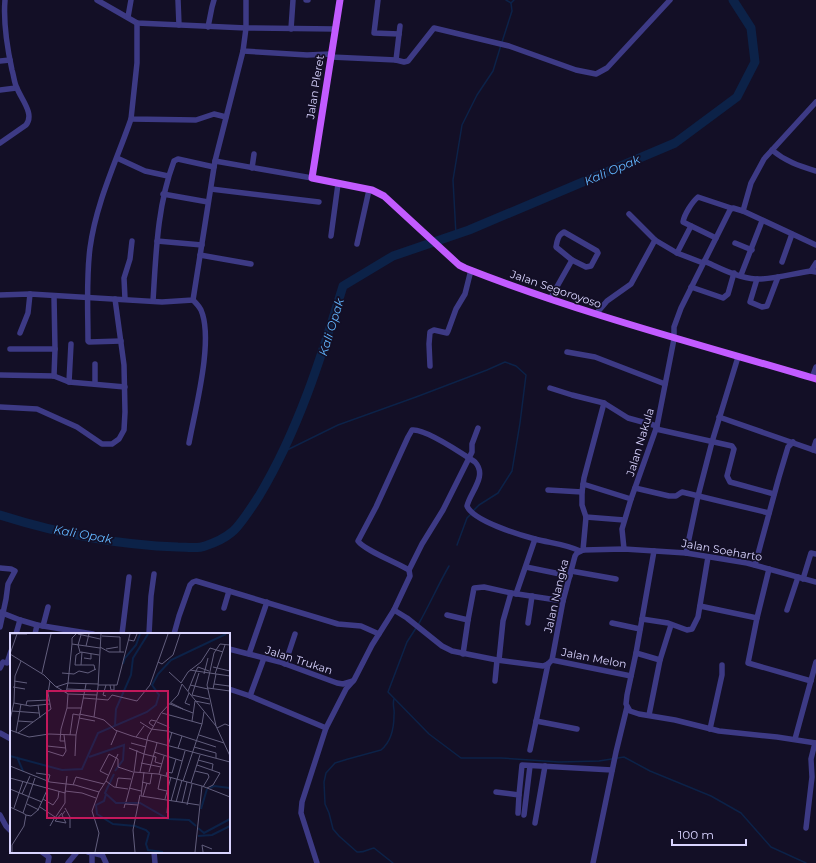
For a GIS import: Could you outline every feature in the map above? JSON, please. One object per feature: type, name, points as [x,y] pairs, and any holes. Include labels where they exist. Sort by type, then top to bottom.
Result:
[{"type":"main road","name":"Jalan Pleret","points":[[312,178],[340,0]]},
{"type":"main road","name":"Jalan Segoroyoso","points":[[312,178],[369,190],[384,196],[459,264],[471,270],[550,299],[674,339],[814,379]]},
{"type":"street","points":[[0,143],[29,122],[28,110],[16,88],[10,60],[4,17],[5,0]]},
{"type":"street","points":[[97,0],[137,23],[208,27],[335,29]]},
{"type":"street","points":[[128,17],[130,0]]},
{"type":"street","points":[[178,0],[179,25]]},
{"type":"street","points":[[208,27],[214,0]]},
{"type":"street","points":[[193,300],[215,164],[243,51],[246,28],[246,0]]},
{"type":"street","points":[[291,29],[293,0]]},
{"type":"street","points":[[378,0],[374,33],[399,34]]},
{"type":"street","points":[[243,51],[396,60],[404,62],[409,60],[434,28],[510,46],[576,70],[596,74],[607,68],[670,0]]},
{"type":"street","points":[[121,341],[88,341],[90,247],[101,200],[131,119],[137,63],[137,23]]},
{"type":"street","points":[[396,60],[400,26]]},
{"type":"street","points":[[0,61],[10,60]]},
{"type":"street","points":[[0,90],[16,88]]},
{"type":"street","points":[[743,211],[751,184],[764,159],[816,102]]},
{"type":"street","points":[[131,119],[196,120],[214,114],[226,117]]},
{"type":"street","points":[[772,150],[794,165],[816,171]]},
{"type":"street","points":[[252,168],[254,154]]},
{"type":"street","points":[[117,158],[145,171],[168,176]]},
{"type":"street","points":[[153,301],[157,241],[163,194],[168,176],[176,159],[252,168],[312,178]]},
{"type":"street","points":[[331,236],[338,184]]},
{"type":"street","points":[[211,188],[319,202]]},
{"type":"street","points":[[357,244],[369,190]]},
{"type":"street","points":[[163,194],[208,202]]},
{"type":"street","points":[[716,238],[691,226],[683,220],[698,197],[743,211],[816,245]]},
{"type":"street","name":"Jalan Nakula","points":[[624,550],[622,529],[624,520],[656,427],[674,339],[676,320],[703,262],[731,208]]},
{"type":"street","points":[[629,214],[655,240],[677,253],[741,276],[767,279],[814,271],[816,262]]},
{"type":"street","points":[[741,276],[762,221]]},
{"type":"street","points":[[677,253],[691,226]]},
{"type":"street","points":[[564,232],[591,247],[598,253],[591,266],[586,267],[572,260],[556,247],[557,240],[561,233],[564,232]]},
{"type":"street","points":[[782,262],[792,234]]},
{"type":"street","points":[[596,314],[607,301],[631,284],[655,240]]},
{"type":"street","points":[[125,299],[124,278],[130,259],[132,241]]},
{"type":"street","points":[[157,241],[202,245]]},
{"type":"street","points":[[735,243],[752,250]]},
{"type":"street","points":[[200,255],[251,264]]},
{"type":"street","points":[[550,299],[572,260]]},
{"type":"street","points":[[430,366],[430,332],[434,330],[448,332],[456,309],[464,294],[471,270]]},
{"type":"street","points":[[691,287],[723,298],[728,294],[734,274]]},
{"type":"street","points":[[757,279],[750,302],[762,307],[767,306],[778,277]]},
{"type":"street","points":[[0,295],[30,294],[153,301],[193,300],[199,306],[202,315],[205,351],[203,372],[189,443]]},
{"type":"street","points":[[20,334],[28,313],[30,294]]},
{"type":"street","points":[[54,296],[54,376]]},
{"type":"street","points":[[0,407],[37,409],[77,427],[97,441],[108,445],[116,441],[123,433],[125,387],[124,365],[115,300]]},
{"type":"street","points":[[69,382],[71,344]]},
{"type":"street","points":[[10,349],[55,349]]},
{"type":"street","points":[[567,352],[595,358],[665,384]]},
{"type":"street","points":[[686,553],[698,496],[712,442],[738,357]]},
{"type":"street","points":[[95,364],[95,384]]},
{"type":"street","points":[[814,379],[816,367]]},
{"type":"street","points":[[0,375],[54,376],[69,382],[125,387]]},
{"type":"street","points":[[550,388],[604,403],[628,418],[734,448],[727,476],[730,482],[774,494]]},
{"type":"street","points":[[409,570],[366,548],[358,541],[376,507],[412,430],[420,430],[477,464],[480,475],[476,488],[467,504],[467,508],[475,515],[492,525],[535,539],[567,546],[581,551],[586,517],[582,505],[583,484],[604,403]]},
{"type":"street","points":[[719,417],[815,450],[816,441]]},
{"type":"street","points":[[317,863],[301,813],[302,802],[326,728],[346,689],[354,680],[372,645],[394,610],[410,576],[409,570],[422,544],[444,510],[469,458],[472,450],[472,443],[478,428]]},
{"type":"street","points":[[755,565],[788,447],[793,442]]},
{"type":"street","points":[[583,484],[631,499]]},
{"type":"street","points":[[636,488],[669,496],[676,496],[682,492],[769,513]]},
{"type":"street","points":[[548,490],[582,492]]},
{"type":"street","points":[[586,517],[624,520]]},
{"type":"street","points":[[495,681],[503,621],[526,567],[535,539]]},
{"type":"street","name":"Jalan Soeharto","points":[[624,550],[686,553],[708,556],[755,565],[816,582]]},
{"type":"street","name":"Jalan Nangka","points":[[530,750],[575,556],[581,551],[624,550]]},
{"type":"street","points":[[593,863],[626,707],[626,695],[636,653],[654,551]]},
{"type":"street","points":[[787,610],[811,553],[816,554]]},
{"type":"street","points":[[642,619],[687,630],[692,629],[697,619],[700,606],[708,556]]},
{"type":"street","points":[[526,567],[616,579]]},
{"type":"street","points":[[0,568],[15,571],[8,584],[0,627]]},
{"type":"street","points":[[769,569],[748,663],[811,681]]},
{"type":"street","points":[[149,633],[154,574]]},
{"type":"street","points":[[122,633],[129,577]]},
{"type":"street","points":[[174,633],[190,585],[196,581],[338,624],[361,626],[379,634]]},
{"type":"street","points":[[463,654],[474,588],[484,587],[564,601]]},
{"type":"street","points":[[224,608],[229,591]]},
{"type":"street","points":[[528,623],[532,596]]},
{"type":"street","points":[[249,654],[267,602]]},
{"type":"street","points":[[700,606],[757,618]]},
{"type":"street","points":[[36,633],[48,607]]},
{"type":"street","points":[[394,610],[452,652],[543,666],[550,662]]},
{"type":"street","points":[[2,613],[20,620],[40,625],[87,633]]},
{"type":"street","points":[[447,614],[468,620]]},
{"type":"street","points":[[16,633],[20,620]]},
{"type":"street","points":[[612,623],[640,629]]},
{"type":"street","points":[[649,715],[660,660],[671,625]]},
{"type":"street","points":[[285,664],[295,634]]},
{"type":"street","name":"Jalan Trukan","points":[[230,649],[285,664],[337,683],[343,684],[354,680]]},
{"type":"street","points":[[0,668],[5,663],[10,652]]},
{"type":"street","points":[[636,653],[660,660]]},
{"type":"street","points":[[250,696],[264,658]]},
{"type":"street","name":"Jalan Melon","points":[[550,662],[631,676]]},
{"type":"street","points":[[795,739],[816,662]]},
{"type":"street","points":[[710,729],[722,676],[722,665]]},
{"type":"street","points":[[230,689],[250,696],[326,728]]},
{"type":"street","points":[[626,707],[634,713],[675,720],[710,729],[795,739],[815,743],[811,759],[812,777],[806,828]]},
{"type":"street","points":[[536,721],[577,729]]},
{"type":"street","points":[[0,733],[10,739]]},
{"type":"street","points":[[518,812],[522,765],[612,768]]},
{"type":"street","points":[[524,815],[530,766]]},
{"type":"street","points":[[535,823],[545,766]]},
{"type":"street","points":[[496,792],[519,795]]},
{"type":"street","points":[[0,815],[10,830]]},
{"type":"street","points":[[43,853],[49,861]]},
{"type":"street","points":[[90,853],[92,863]]},
{"type":"street","points":[[101,853],[106,863]]},
{"type":"street","points":[[154,853],[155,863]]},
{"type":"waterway","points":[[506,0],[511,3]]},
{"type":"waterway","points":[[502,42],[512,11],[511,3],[514,0]]},
{"type":"waterway","name":"Kali Opak","points":[[0,515],[66,533],[110,541],[155,546],[199,547],[216,542],[229,534],[235,529],[259,496],[273,471],[297,420],[317,367],[343,286],[393,256],[469,230],[675,143],[737,97],[755,62],[751,28],[733,0]]},
{"type":"waterway","points":[[456,235],[453,180],[462,125],[477,95],[493,71],[501,45]]},
{"type":"waterway","points":[[283,452],[338,425],[416,397],[505,362],[516,366],[526,375],[512,471],[498,493],[479,505],[473,511]]},
{"type":"waterway","points":[[457,545],[467,518],[471,514]]},
{"type":"waterway","points":[[418,625],[449,566]]},
{"type":"waterway","points":[[416,628],[407,642],[388,692],[429,734],[461,758],[501,758],[559,762],[599,761],[624,757],[650,771],[711,796],[741,813],[771,847],[806,863]]},
{"type":"waterway","points":[[393,863],[374,848],[357,852],[333,829],[325,804],[324,782],[326,773],[335,763],[381,750],[388,743],[394,725],[394,699]]}]
